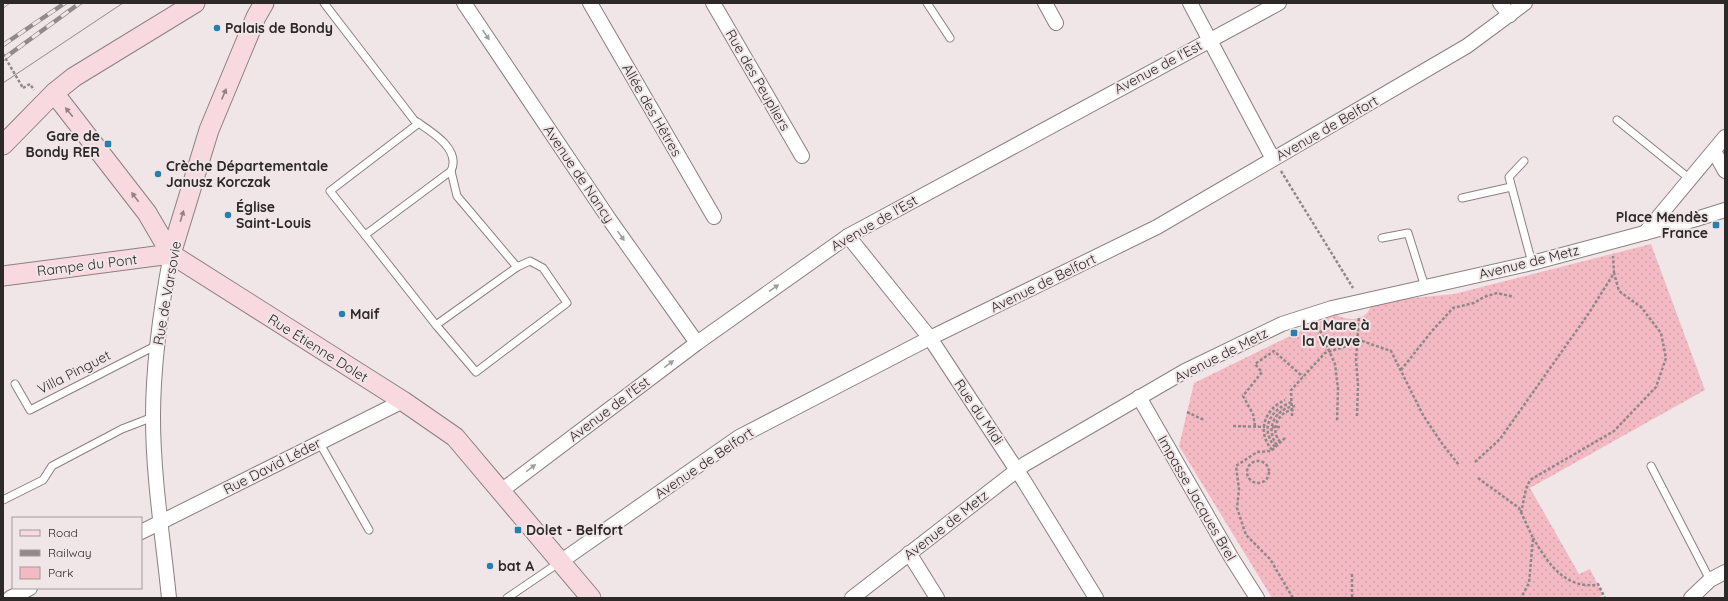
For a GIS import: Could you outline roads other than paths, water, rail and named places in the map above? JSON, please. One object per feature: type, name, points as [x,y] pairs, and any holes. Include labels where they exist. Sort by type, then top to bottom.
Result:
[{"type":"street","points":[[3,145],[54,93],[84,70],[195,3]]},
{"type":"street","name":"Rue de Varsovie","points":[[169,598],[154,462],[153,417],[157,345],[161,311],[171,254],[209,130],[256,17],[264,3]]},
{"type":"street","name":"Avenue de Nancy","points":[[464,3],[609,219],[697,342]]},
{"type":"street","name":"Allée des Hêtres","points":[[590,3],[714,217]]},
{"type":"street","name":"Rue des Peupliers","points":[[713,3],[802,156]]},
{"type":"street","points":[[1045,3],[1056,24]]},
{"type":"street","points":[[1190,3],[1273,159]]},
{"type":"street","name":"Avenue de l'Est","points":[[501,492],[697,342],[848,236],[1279,3]]},
{"type":"street","points":[[1500,3],[1510,15]]},
{"type":"street","name":"Avenue de Belfort","points":[[560,562],[739,437],[930,338],[1157,227],[1467,46],[1525,3]]},
{"type":"street","name":"Rue Étienne Dolet","points":[[54,93],[147,213],[171,254],[403,401],[455,437],[591,598]]},
{"type":"street","points":[[1645,233],[1725,137]]},
{"type":"street","points":[[1714,151],[1725,170]]},
{"type":"street","name":"Avenue de Metz","points":[[852,598],[1017,470],[1138,397],[1185,371],[1282,324],[1332,308],[1532,263],[1725,210]]},
{"type":"street","name":"Rue du Midi","points":[[848,236],[930,338],[1017,470],[1096,598]]},
{"type":"street","name":"Rampe du Pont","points":[[3,276],[171,254]]},
{"type":"street","name":"Impasse Jacques Brel","points":[[1138,397],[1231,557],[1257,598]]},
{"type":"street","name":"Rue David Léder","points":[[142,532],[403,401]]},
{"type":"street","points":[[909,553],[937,598]]},
{"type":"street","points":[[1692,598],[1710,580],[1725,572]]},
{"type":"street","points":[[10,598],[28,589]]},
{"type":"lane","points":[[324,3],[414,120],[428,128],[447,146],[453,157],[454,165],[451,171],[365,235]]},
{"type":"lane","points":[[927,3],[950,38]]},
{"type":"lane","points":[[1617,120],[1690,179]]},
{"type":"lane","points":[[419,123],[330,191],[436,325],[476,372],[567,303],[543,268],[530,262],[516,267],[436,325]]},
{"type":"lane","points":[[1524,161],[1509,177],[1532,263]]},
{"type":"lane","points":[[451,171],[457,196],[516,267]]},
{"type":"lane","points":[[1462,198],[1511,187]]},
{"type":"lane","points":[[1382,238],[1408,233],[1425,287]]},
{"type":"lane","name":"Villa Pinguet","points":[[15,384],[30,410],[157,345]]},
{"type":"lane","points":[[3,500],[43,480],[52,466],[122,429],[153,417]]},
{"type":"lane","points":[[319,442],[369,530]]},
{"type":"lane","points":[[1651,466],[1710,580]]},
{"type":"lane","points":[[507,598],[560,562]]},
{"type":"tram line","points":[[3,83],[123,3]]},
{"type":"railway","points":[[3,6],[7,3]]},
{"type":"railway","points":[[3,45],[65,3]]},
{"type":"railway","points":[[3,59],[80,3]]},
{"type":"place","name":"Palais de Bondy","points":[[217,28]]},
{"type":"place","name":"Gare de Bondy RER","points":[[108,144]]},
{"type":"place","name":"Crèche Départementale Janusz Korczak","points":[[158,174]]},
{"type":"place","name":"Église Saint-Louis","points":[[228,215]]},
{"type":"place","name":"Place Mendès France","points":[[1716,225]]},
{"type":"place","name":"Maif","points":[[342,314]]},
{"type":"place","name":"La Mare à la Veuve","points":[[1294,333]]},
{"type":"place","name":"Dolet - Belfort","points":[[518,530]]},
{"type":"place","name":"bat A","points":[[490,566]]}]
